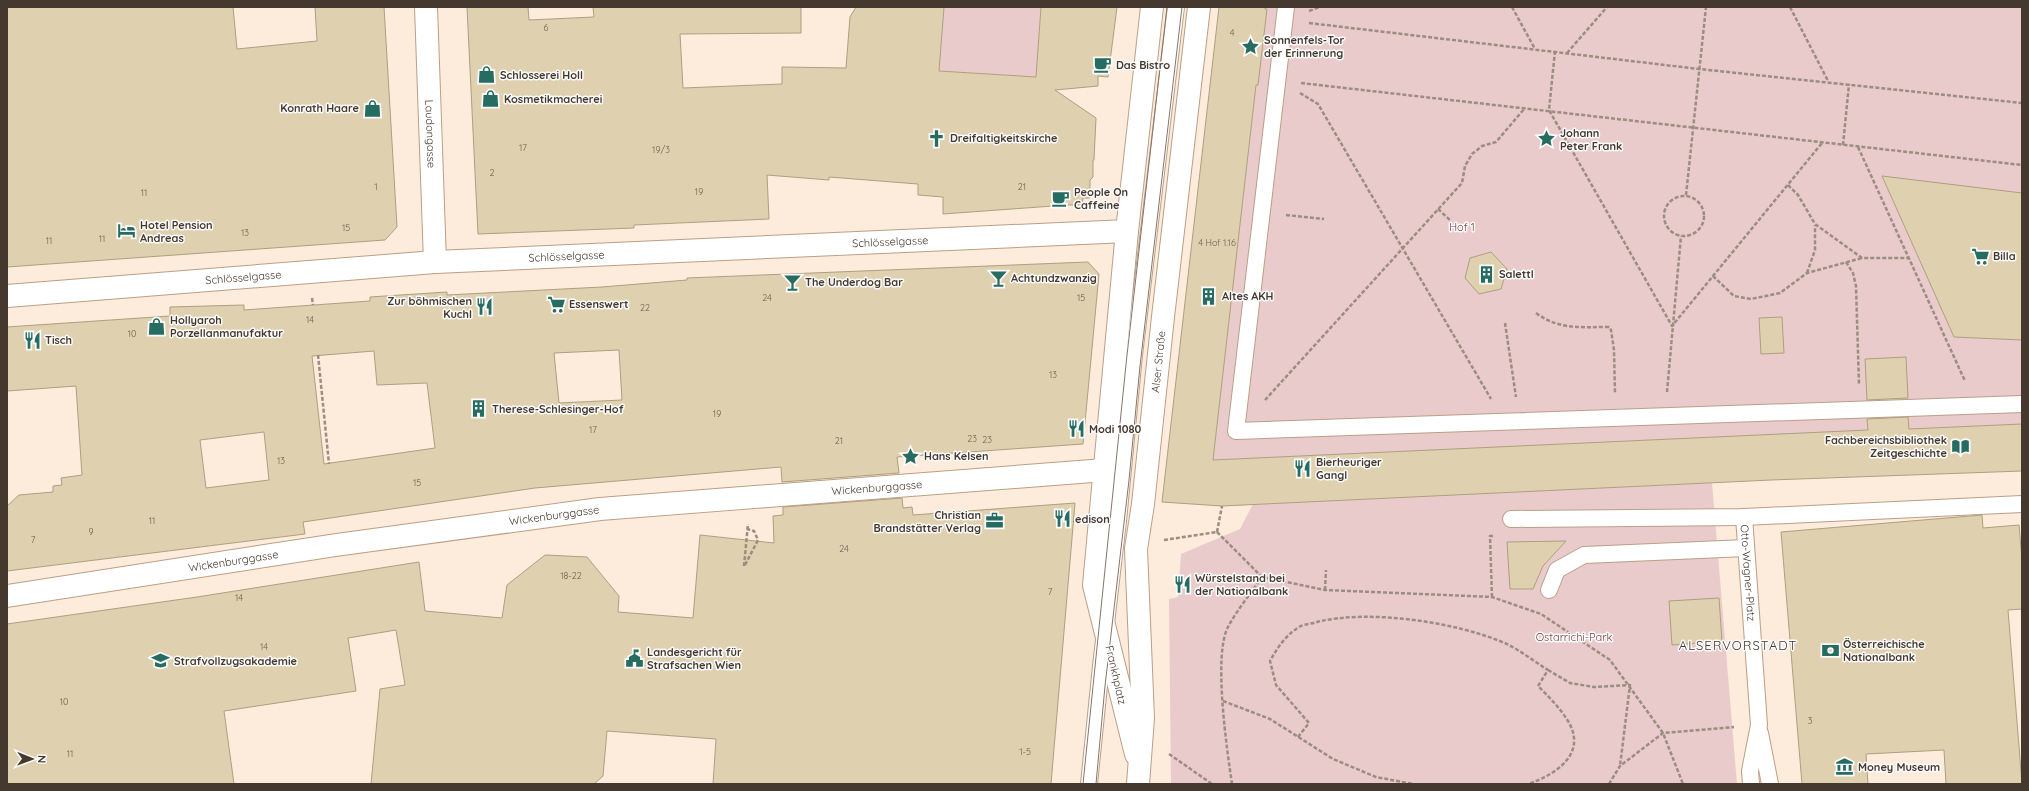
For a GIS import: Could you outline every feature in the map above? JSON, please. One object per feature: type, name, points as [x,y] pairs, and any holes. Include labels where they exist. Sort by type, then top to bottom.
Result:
[{"type":"street","name":"Laudongasse","points":[[426,7],[435,262]]},
{"type":"street","points":[[1105,470],[1127,231],[1152,7]]},
{"type":"street","name":"Alser Straße","points":[[1143,718],[1136,549],[1143,504],[1199,7]]},
{"type":"street","name":"Schlösselgasse","points":[[7,296],[435,262],[1127,231]]},
{"type":"street","name":"Frankhplatz","points":[[1105,470],[1094,585],[1138,774]]},
{"type":"street","name":"Wickenburggasse","points":[[7,596],[336,545],[600,509],[1105,470]]},
{"type":"street","name":"Frankhplatz","points":[[1138,774],[1143,718]]},
{"type":"lane","points":[[1089,784],[1134,354],[1176,7]]},
{"type":"lane","points":[[1286,13],[1236,431],[2022,404]]},
{"type":"lane","points":[[1511,520],[1744,517],[2022,504]]},
{"type":"lane","name":"Otto-Wagner-Platz","points":[[1744,517],[1759,725],[1769,770],[1770,784]]},
{"type":"lane","points":[[1549,590],[1557,570],[1584,555],[1746,548]]},
{"type":"lane","name":"Otto-Wagner-Platz","points":[[1751,784],[1750,771],[1759,725]]},
{"type":"path","points":[[1512,7],[1535,49]]},
{"type":"path","points":[[1567,52],[1607,7]]},
{"type":"path","points":[[1686,195],[1706,7]]},
{"type":"path","points":[[1790,7],[1828,82]]},
{"type":"path","points":[[1286,13],[1535,49],[1699,69],[2022,103]]},
{"type":"path","points":[[1556,51],[1549,110],[1672,326]]},
{"type":"path","points":[[1277,80],[1549,110],[2022,166]]},
{"type":"path","points":[[1277,80],[1318,104],[1504,422]]},
{"type":"path","points":[[1843,145],[1850,84]]},
{"type":"path","points":[[1236,431],[1462,183],[1465,166],[1472,154],[1482,146],[1496,142],[1525,108]]},
{"type":"path","points":[[1672,326],[1822,143]]},
{"type":"path","points":[[1858,147],[1976,405]]},
{"type":"path","points":[[1788,185],[1798,195],[1815,224],[1862,258]]},
{"type":"path","points":[[1686,195],[1700,203],[1704,218],[1697,232],[1681,236],[1668,228],[1663,213],[1671,200],[1686,195]]},
{"type":"path","points":[[1438,209],[1450,220]]},
{"type":"path","points":[[1262,213],[1324,219]]},
{"type":"path","points":[[1807,273],[1815,250],[1815,224]]},
{"type":"path","points":[[1664,416],[1681,236]]},
{"type":"path","points":[[1713,276],[1734,296],[1751,299],[1780,293],[1807,273],[1846,262],[1862,258],[1909,258]]},
{"type":"path","points":[[1846,262],[1853,273],[1856,286],[1860,410]]},
{"type":"path","points":[[1536,312],[1555,324],[1565,327],[1609,327],[1611,330],[1614,350],[1615,418]]},
{"type":"path","points":[[1505,323],[1520,422]]},
{"type":"path","points":[[318,355],[329,464]]},
{"type":"path","points":[[1217,532],[1222,506]]},
{"type":"path","points":[[1492,597],[1490,536],[1510,535],[1511,520]]},
{"type":"path","points":[[747,529],[754,531],[758,540],[744,566],[745,558],[747,529]]},
{"type":"path","points":[[1160,540],[1217,532]]},
{"type":"path","points":[[1217,532],[1262,577],[1325,590],[1492,597],[1541,614],[1610,660],[1630,685],[1663,732],[1683,784]]},
{"type":"path","points":[[1325,590],[1326,570]]},
{"type":"path","points":[[1232,784],[1223,700],[1221,653],[1228,628],[1262,577]]},
{"type":"path","points":[[1298,737],[1309,723],[1276,685],[1270,661],[1281,641],[1300,626],[1326,620],[1354,617],[1395,618],[1434,623],[1468,631],[1508,644],[1570,683],[1594,687],[1630,685]]},
{"type":"path","points":[[1528,784],[1544,778],[1563,766],[1572,753],[1574,738],[1569,722],[1559,708],[1538,686],[1548,670]]},
{"type":"path","points":[[1620,766],[1630,685]]},
{"type":"path","points":[[1223,700],[1270,719],[1332,759],[1376,777],[1413,784]]},
{"type":"path","points":[[1609,784],[1620,766],[1663,732],[1759,725]]},
{"type":"path","points":[[1169,754],[1212,784]]},
{"type":"green space","points":[[944,7],[1041,7],[1036,77],[939,71]]},
{"type":"green space","name":"Hof 1","points":[[1265,7],[2022,7],[2022,424],[1213,460],[1256,85],[1258,85],[1267,10]]},
{"type":"green space","name":"Ostarrichi-Park","points":[[1712,483],[1737,784],[1171,784],[1169,599],[1178,597],[1181,554],[1240,529],[1253,504]]},
{"type":"building","points":[[7,7],[233,7],[237,49],[317,41],[315,7],[384,7],[397,227],[385,240],[7,267]]},
{"type":"building","points":[[467,7],[528,7],[529,20],[594,17],[593,7],[801,7],[801,33],[680,34],[683,88],[782,84],[782,67],[846,68],[850,17],[856,7],[944,7],[939,71],[1036,77],[1041,7],[1117,7],[1108,77],[1098,76],[1098,86],[1055,90],[1096,118],[1093,177],[1090,180],[1090,198],[1083,198],[1082,205],[943,214],[943,197],[918,195],[918,184],[829,177],[829,180],[767,175],[769,219],[634,225],[634,228],[478,234]]},
{"type":"building","name":"Altes AKH","points":[[1219,7],[1265,7],[1265,9],[1267,9],[1258,85],[1256,85],[1213,460],[1868,430],[1867,419],[1908,417],[1909,429],[2022,424],[2022,471],[1771,480],[1222,506],[1162,502]]},
{"type":"building","points":[[1882,176],[2022,193],[2022,340],[1954,337]]},
{"type":"building","name":"Salettl","points":[[1491,252],[1507,269],[1501,289],[1479,294],[1465,278],[1470,258]]},
{"type":"building","points":[[1088,262],[1099,274],[1083,444],[897,457],[899,473],[782,482],[781,467],[535,488],[303,522],[305,534],[7,571],[7,506],[19,495],[53,492],[53,486],[62,485],[61,478],[82,475],[76,386],[7,391],[7,327],[170,316],[170,307],[244,305],[244,310],[370,301],[370,297],[447,292],[447,295],[602,287],[687,280],[687,278]],"holes":[[[619,350],[622,400],[559,403],[554,353]],[[374,351],[377,385],[427,383],[435,448],[324,464],[312,356]],[[264,432],[269,480],[206,488],[200,440]]]},
{"type":"building","points":[[1782,317],[1784,353],[1761,354],[1759,318]]},
{"type":"building","points":[[1906,357],[1908,398],[1867,400],[1865,359]]},
{"type":"building","points":[[902,498],[903,508],[912,507],[913,515],[1075,503],[1051,784],[713,784],[716,739],[607,731],[603,776],[594,784],[371,784],[380,689],[405,685],[396,630],[348,638],[356,691],[224,711],[234,784],[7,784],[7,624],[197,597],[419,562],[425,611],[502,618],[507,585],[545,555],[587,557],[619,596],[618,612],[693,618],[700,535],[774,543],[773,516],[783,515],[783,507]]},
{"type":"building","name":"Österreichische Nationalbank","points":[[1982,515],[1983,528],[2019,525],[2022,560],[2022,609],[2008,610],[2022,784],[1946,784],[1944,750],[1866,754],[1868,784],[1802,784],[1781,532]]},
{"type":"building","points":[[1566,541],[1543,566],[1533,589],[1510,589],[1507,542]]},
{"type":"building","points":[[1719,598],[1722,641],[1672,645],[1669,601]]},
{"type":"tram line","points":[[1083,784],[1127,355],[1167,7]]},
{"type":"tram line","points":[[1096,784],[1105,686],[1129,480],[1140,366],[1182,7]]},
{"type":"place","name":"Sonnenfels-Tor der Erinnerung","points":[[1251,46]]},
{"type":"place","name":"Das Bistro","points":[[1103,65]]},
{"type":"place","name":"Schlosserei Holl","points":[[487,75]]},
{"type":"place","name":"Kosmetikmacherei","points":[[491,99]]},
{"type":"place","name":"Konrath Haare","points":[[372,108]]},
{"type":"place","name":"Dreifaltigkeitskirche","points":[[937,138]]},
{"type":"place","name":"Johann Peter Frank","points":[[1547,139]]},
{"type":"place","name":"People On Caffeine","points":[[1061,198]]},
{"type":"place","name":"Hotel Pension Andreas","points":[[127,231]]},
{"type":"place","name":"Billa","points":[[1980,256]]},
{"type":"place","name":"Salettl","points":[[1486,274]]},
{"type":"place","name":"Achtundzwanzig","points":[[998,278]]},
{"type":"place","name":"The Underdog Bar","points":[[792,282]]},
{"type":"place","name":"Altes AKH","points":[[1209,296]]},
{"type":"place","name":"Essenswert","points":[[556,304]]},
{"type":"place","name":"Zur böhmischen Kuchl","points":[[485,307]]},
{"type":"place","name":"Hollyaroh Porzellanmanufaktur","points":[[157,326]]},
{"type":"place","name":"Tisch","points":[[32,340]]},
{"type":"place","name":"Therese-Schlesinger-Hof","points":[[479,409]]},
{"type":"place","name":"Modi 1080","points":[[1076,429]]},
{"type":"place","name":"Fachbereichsbibliothek Zeitgeschichte","points":[[1960,446]]},
{"type":"place","name":"Hans Kelsen","points":[[911,456]]},
{"type":"place","name":"Bierheuriger Gangl","points":[[1303,468]]},
{"type":"place","name":"edison","points":[[1062,519]]},
{"type":"place","name":"Christian Brandstätter Verlag","points":[[994,521]]},
{"type":"place","name":"Würstelstand bei der Nationalbank","points":[[1182,584]]},
{"type":"place","name":"Österreichische Nationalbank","points":[[1830,650]]},
{"type":"place","name":"Landesgericht für Strafsachen Wien","points":[[634,658]]},
{"type":"place","name":"Strafvollzugsakademie","points":[[161,661]]},
{"type":"place","name":"Money Museum","points":[[1845,767]]},
{"type":"district","name":"ALSERVORSTADT","points":[[1738,645]]}]
